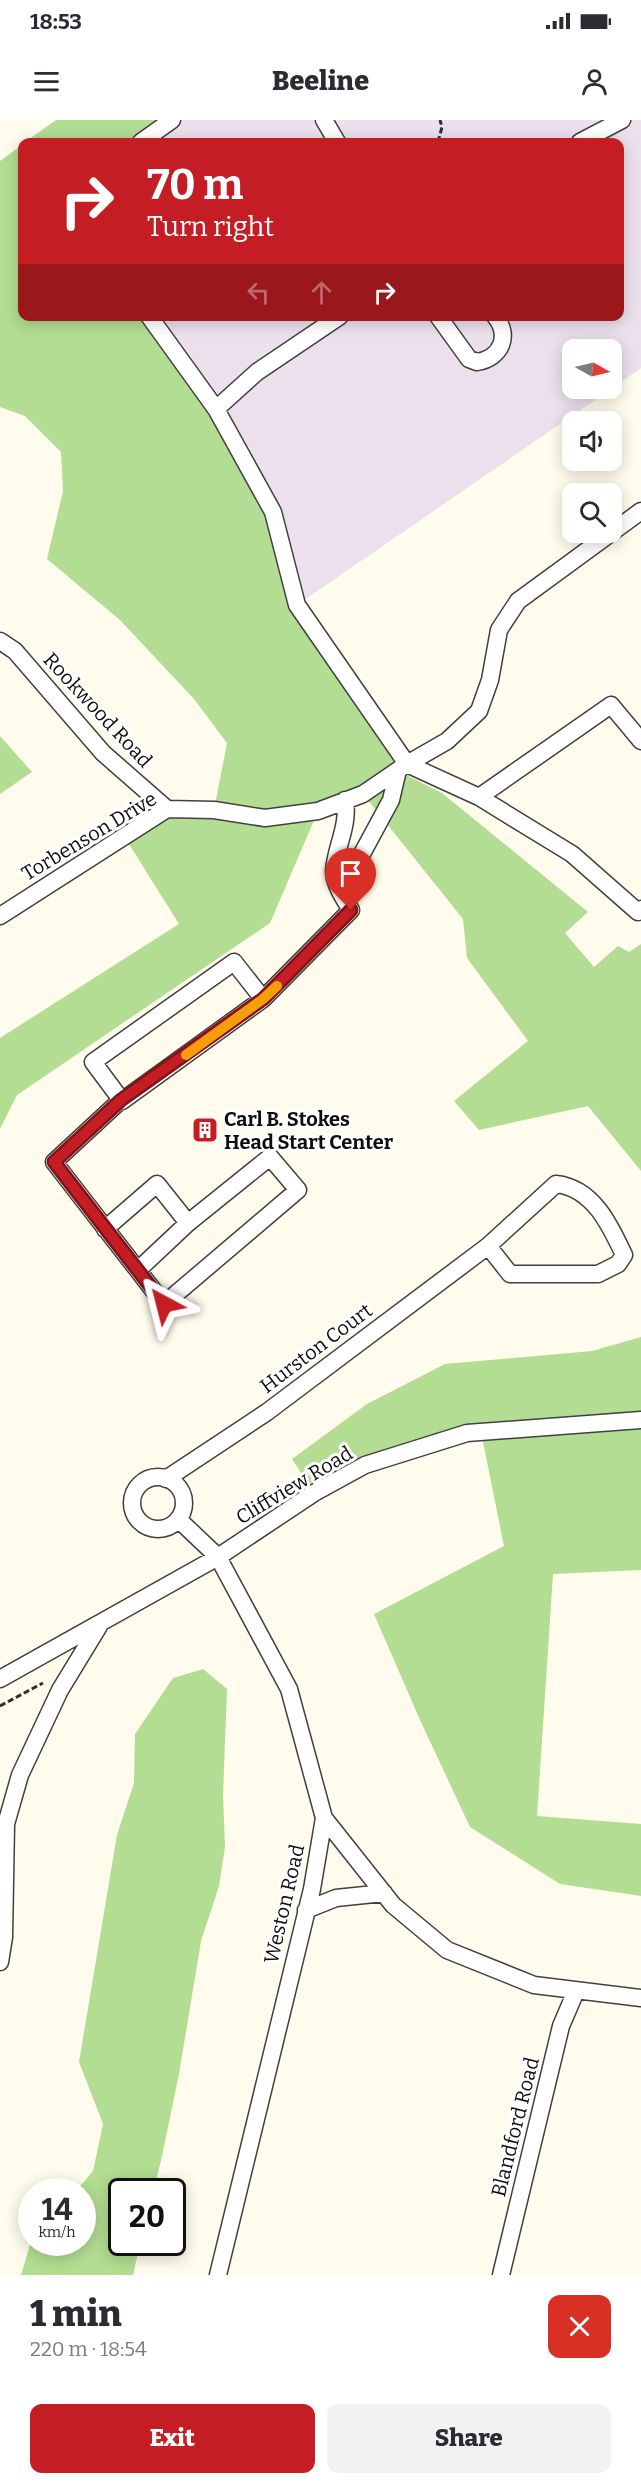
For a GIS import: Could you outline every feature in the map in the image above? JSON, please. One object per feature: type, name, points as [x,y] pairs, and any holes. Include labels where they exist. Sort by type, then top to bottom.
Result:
[{"type":"street","points":[[147,138],[172,120]]},
{"type":"street","points":[[588,138],[622,120]]},
{"type":"street","points":[[153,321],[216,409],[273,512],[297,605],[402,767],[479,796],[572,854],[638,912],[641,909]]},
{"type":"street","points":[[216,409],[257,372],[333,321]]},
{"type":"street","points":[[442,321],[470,359],[477,362],[494,356],[502,348],[504,336],[499,321]]},
{"type":"street","name":"Torbenson Drive","points":[[0,916],[167,809],[214,810],[265,818],[318,811],[363,794],[402,767],[447,741],[479,711],[490,680],[499,630],[518,601],[641,511]]},
{"type":"street","name":"Rookwood Road","points":[[0,640],[15,651],[104,753],[167,809]]},
{"type":"street","points":[[479,796],[611,705],[641,741]]},
{"type":"street","points":[[340,891],[391,800],[402,767]]},
{"type":"street","points":[[138,1270],[188,1223],[270,1157],[298,1190],[164,1304],[54,1162],[121,1100],[263,999],[351,910],[340,891],[334,872],[348,817],[345,800]]},
{"type":"street","points":[[342,838],[374,829]]},
{"type":"street","points":[[121,1100],[93,1062],[234,962],[263,999]]},
{"type":"street","points":[[105,1229],[157,1184],[188,1223]]},
{"type":"street","name":"Hurston Court","points":[[178,1519],[164,1528],[147,1527],[135,1515],[133,1498],[142,1484],[158,1478],[166,1479],[267,1412],[488,1246],[556,1184],[568,1185],[590,1199],[602,1213],[624,1255],[618,1264],[598,1274],[510,1274],[488,1246]]},
{"type":"street","name":"Cliffview Road","points":[[0,1679],[218,1557],[314,1493],[365,1465],[467,1433],[641,1420]]},
{"type":"street","points":[[166,1479],[179,1488],[183,1496],[182,1512],[178,1519],[218,1557]]},
{"type":"street","name":"Weston Road","points":[[218,1557],[289,1689],[324,1818],[306,1910],[218,2275]]},
{"type":"street","points":[[0,1962],[4,1937],[6,1824],[20,1775],[60,1690],[99,1625]]},
{"type":"street","points":[[0,1806],[6,1824]]},
{"type":"street","points":[[324,1818],[393,1905],[447,1950],[534,1984],[641,1998]]},
{"type":"street","points":[[306,1910],[336,1898],[384,1893]]},
{"type":"street","name":"Blandford Road","points":[[501,2275],[561,2026],[576,1991]]},
{"type":"path","points":[[439,138],[442,127],[440,120]]},
{"type":"path","points":[[0,1706],[43,1683]]},
{"type":"shaded area","points":[[168,120],[641,120],[641,368],[622,381],[622,339],[562,339],[562,399],[596,399],[579,411],[562,411],[562,423],[297,605],[151,321],[624,321],[624,138],[143,138]]},
{"type":"green space","points":[[56,120],[168,120],[143,138],[31,138]]},
{"type":"green space","points":[[18,148],[18,321],[152,321],[273,512],[297,605],[407,764],[398,771],[442,793],[588,912],[565,933],[594,967],[618,946],[629,952],[641,944],[641,1171],[588,1106],[479,1130],[454,1101],[528,1041],[467,958],[463,919],[363,794],[318,811],[270,923],[17,1095],[0,1129],[0,1038],[179,924],[124,836],[167,809],[214,810],[227,743],[194,699],[120,620],[47,559],[63,491],[61,452],[25,416],[0,407],[0,161]]},
{"type":"green space","points":[[0,736],[32,772],[0,794]]},
{"type":"green space","points":[[641,1337],[641,1570],[553,1574],[537,1816],[641,1824],[641,1896],[560,1884],[470,1827],[374,1614],[504,1546],[481,1432],[467,1433],[314,1493],[292,1459],[367,1404],[445,1364],[592,1351]]},
{"type":"green space","points":[[203,1669],[227,1689],[223,1795],[225,1847],[219,1886],[201,1941],[179,2074],[156,2178],[108,2178],[108,2256],[137,2256],[133,2275],[21,2275],[27,2256],[96,2256],[96,2178],[87,2178],[93,2171],[103,2124],[79,2062],[117,1835],[134,1783],[135,1734],[173,1678]]},
{"type":"slow traffic","points":[[186,1055],[263,999],[277,986]]},
{"type":"place","name":"Carl B. Stokes Head Start Center","points":[[205,1130]]},
{"type":"route","points":[[164,1304],[54,1162],[121,1100],[263,999],[351,910]]}]
